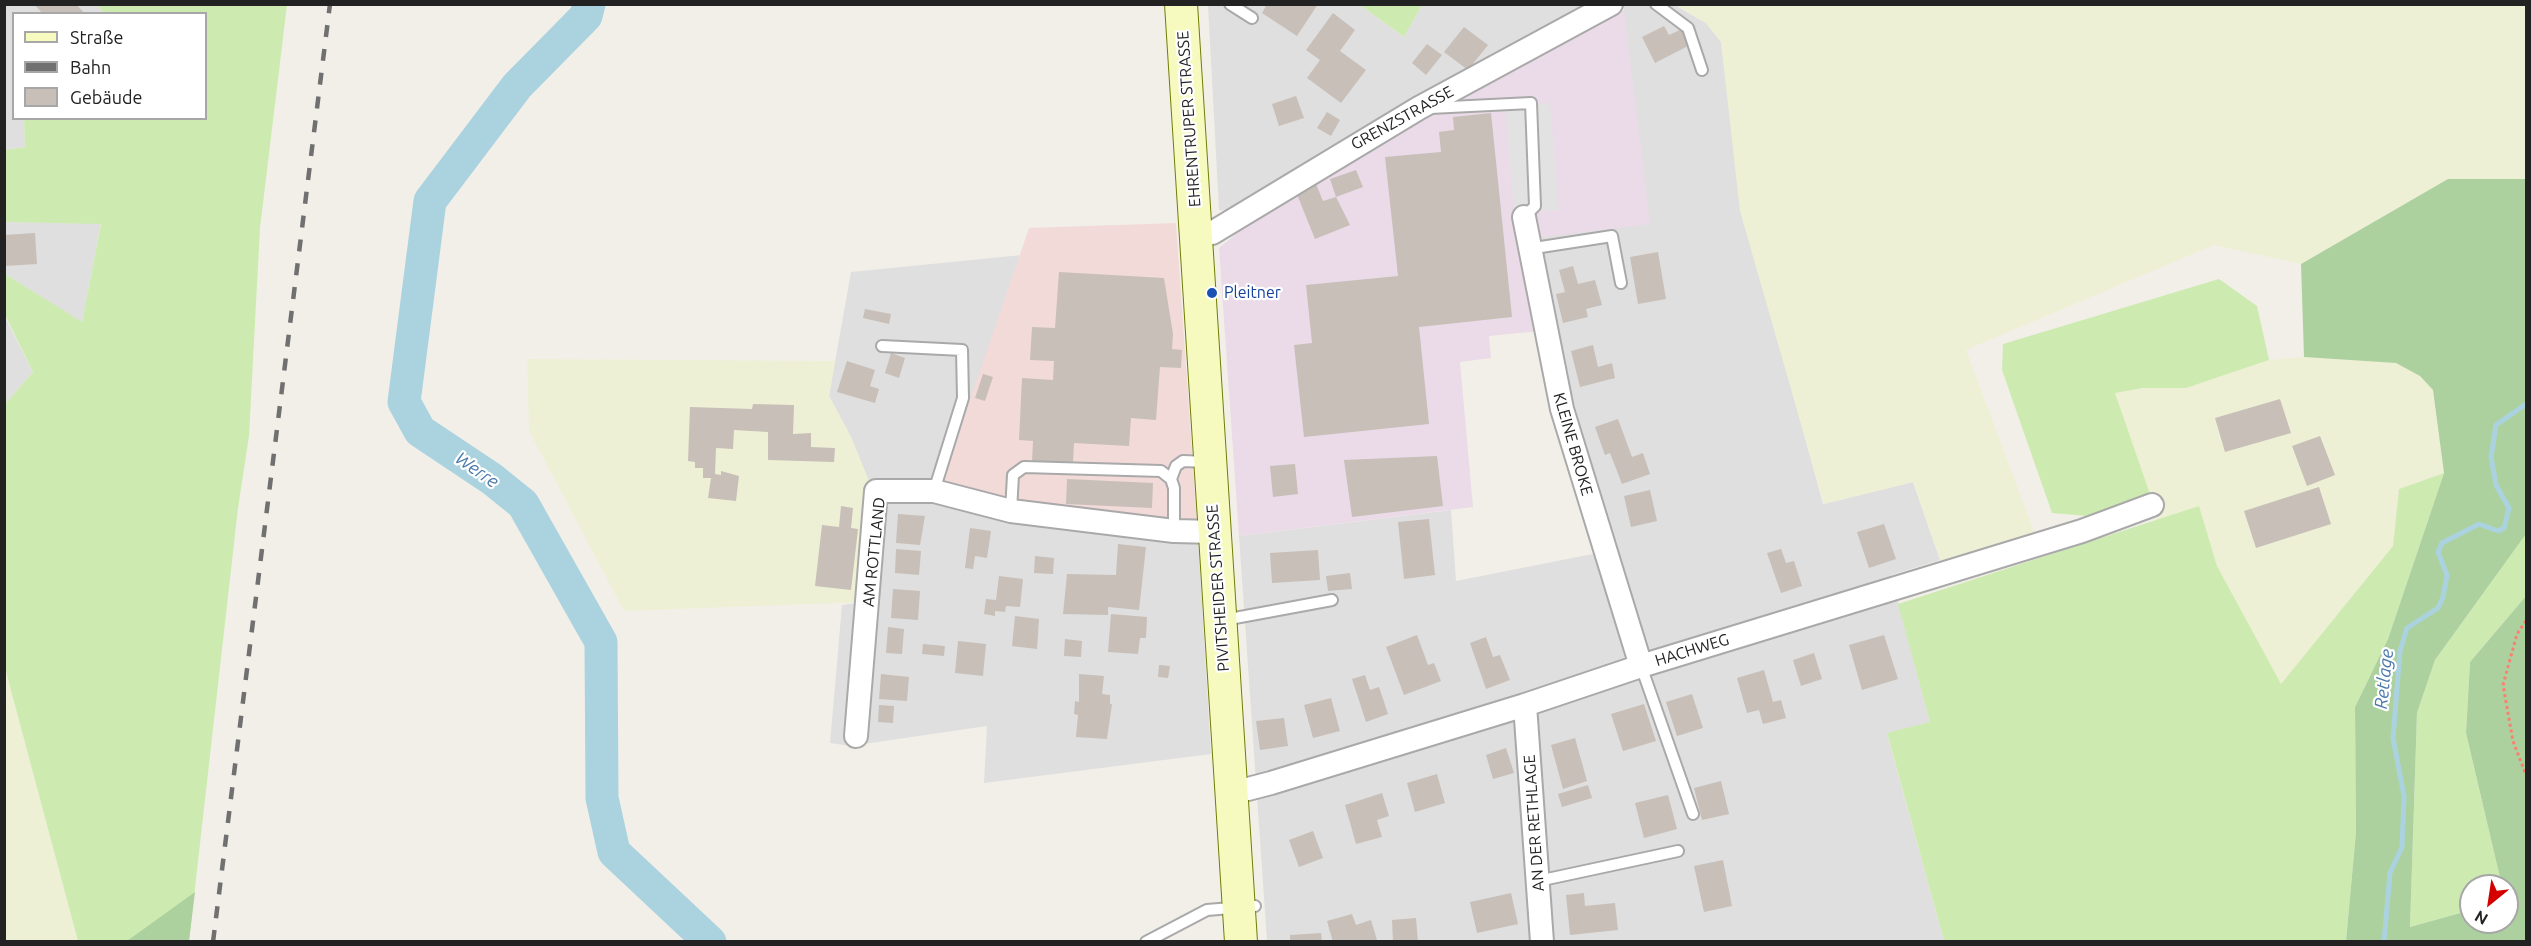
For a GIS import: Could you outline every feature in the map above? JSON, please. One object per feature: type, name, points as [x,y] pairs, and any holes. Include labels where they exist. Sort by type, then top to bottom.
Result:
[{"type":"main road","name":"EHRENTRUPER STRASSE","points":[[1181,4],[1196,234]]},
{"type":"main road","name":"PIVITSHEIDER STRASSE","points":[[1196,234],[1210,462],[1223,531],[1221,620],[1231,790],[1247,908],[1241,942]]},
{"type":"street","name":"GRENZSTRASSE","points":[[1196,234],[1212,233],[1419,108],[1611,4]]},
{"type":"street","name":"KLEINE BROKE","points":[[1524,217],[1528,249],[1562,409],[1641,666]]},
{"type":"street","name":"AM ROTTLAND","points":[[856,736],[876,491],[934,491],[1011,511],[1173,531],[1223,531]]},
{"type":"street","name":"HACHWEG","points":[[1231,790],[1248,789],[1271,783],[1525,705],[1641,666],[2082,531],[2151,505]]},
{"type":"street","name":"AN DER RETHLAGE","points":[[1525,705],[1542,942]]},
{"type":"lane","points":[[1230,4],[1252,18]]},
{"type":"lane","points":[[1656,4],[1688,28],[1702,70]]},
{"type":"lane","points":[[1419,108],[1531,103],[1535,206],[1524,217]]},
{"type":"lane","points":[[1528,249],[1612,236],[1621,284]]},
{"type":"lane","points":[[882,346],[962,350],[963,398],[934,491]]},
{"type":"lane","points":[[1171,479],[1176,466],[1183,461],[1210,462]]},
{"type":"lane","points":[[1011,511],[1013,475],[1024,467],[1161,471],[1171,479],[1174,488],[1173,531]]},
{"type":"lane","points":[[1221,620],[1332,600]]},
{"type":"lane","points":[[1641,666],[1693,814]]},
{"type":"lane","points":[[1538,881],[1678,851]]},
{"type":"lane","points":[[1146,942],[1207,910],[1247,908]]},
{"type":"path","points":[[2526,621],[2517,634],[2503,685],[2513,741],[2526,775]]},
{"type":"shaded area","points":[[5,5],[97,5],[103,12],[12,12],[12,120],[24,120],[25,147],[5,150]]},
{"type":"shaded area","points":[[1208,5],[1360,5],[1404,37],[1422,5],[1601,5],[1229,211],[1219,210]]},
{"type":"shaded area","points":[[1621,5],[1675,5],[1706,23],[1721,42],[1731,122],[1786,368],[1823,504],[1913,482],[1940,560],[1891,575],[1930,722],[1887,734],[1944,941],[1267,941],[1239,536],[1451,510],[1456,581],[1613,550],[1530,239],[1624,10]]},
{"type":"shaded area","points":[[1624,10],[1650,224],[1519,240],[1540,331],[1489,336],[1491,358],[1460,362],[1473,507],[1239,536],[1219,248],[1286,192],[1455,98]]},
{"type":"shaded area","points":[[1550,103],[1559,210],[1514,213],[1505,107]]},
{"type":"shaded area","points":[[4,222],[101,223],[82,323],[5,274]]},
{"type":"shaded area","points":[[1176,223],[1198,537],[936,499],[1029,228]]},
{"type":"shaded area","points":[[1022,255],[936,499],[1198,537],[1211,754],[984,783],[987,726],[850,746],[830,743],[842,605],[866,602],[870,484],[851,437],[829,396],[851,272]]},
{"type":"shaded area","points":[[4,315],[33,372],[5,404],[4,404]]},
{"type":"green space","points":[[97,5],[287,5],[260,228],[249,436],[238,508],[189,941],[78,941],[5,668],[5,404],[33,372],[5,315],[5,274],[82,322],[101,224],[5,222],[5,150],[25,147],[24,120],[207,120],[207,12],[103,12]]},
{"type":"green space","points":[[1360,5],[1422,5],[1404,37]]},
{"type":"green space","points":[[1675,5],[2526,5],[2526,179],[2448,179],[2301,264],[2214,245],[1966,350],[2035,534],[1942,565],[1913,482],[1824,504],[1740,211],[1721,42],[1706,23]]},
{"type":"green space","points":[[2448,179],[2526,179],[2526,534],[2435,660],[2417,713],[2410,927],[2459,913],[2459,934],[2519,934],[2519,874],[2499,874],[2466,733],[2470,662],[2526,596],[2526,941],[2346,941],[2356,832],[2355,707],[2388,639],[2444,473],[2433,390],[2420,376],[2396,363],[2304,357],[2301,264]]},
{"type":"green space","points":[[2219,279],[2257,306],[2269,360],[2186,388],[2143,388],[2115,393],[2152,500],[2087,516],[2052,513],[2002,370],[2003,344]]},
{"type":"green space","points":[[2304,357],[2396,363],[2420,376],[2433,390],[2444,473],[2399,489],[2393,546],[2280,685],[2217,566],[2199,507],[2158,520],[2114,393],[2143,388],[2186,388],[2269,360]]},
{"type":"green space","points":[[527,359],[835,361],[829,396],[851,437],[870,484],[866,602],[624,611],[529,431]]},
{"type":"green space","points":[[2444,473],[2388,639],[2355,707],[2356,832],[2346,941],[1944,941],[1887,733],[1930,722],[1898,604],[2199,506],[2217,566],[2281,684],[2393,546],[2399,489]]},
{"type":"green space","points":[[2526,534],[2526,596],[2470,662],[2466,733],[2499,874],[2459,874],[2459,913],[2410,927],[2417,713],[2435,660]]},
{"type":"green space","points":[[5,668],[78,941],[5,941]]},
{"type":"green space","points":[[195,892],[189,941],[127,941]]},
{"type":"building","points":[[34,4],[76,4],[83,12],[41,12]]},
{"type":"building","points":[[1267,4],[1318,4],[1297,36],[1262,13]]},
{"type":"building","points":[[1333,13],[1355,30],[1340,51],[1366,70],[1341,103],[1307,78],[1320,60],[1306,50]]},
{"type":"building","points":[[1664,26],[1669,35],[1682,29],[1690,45],[1655,63],[1642,37]]},
{"type":"building","points":[[1464,27],[1488,45],[1468,70],[1444,52]]},
{"type":"building","points":[[1427,44],[1442,55],[1426,75],[1412,63]]},
{"type":"building","points":[[1296,96],[1304,118],[1279,126],[1272,104]]},
{"type":"building","points":[[1327,112],[1340,120],[1331,136],[1317,128]]},
{"type":"building","points":[[1491,113],[1512,317],[1419,327],[1429,424],[1304,437],[1294,345],[1312,343],[1306,285],[1398,276],[1385,157],[1441,152],[1439,132],[1454,130],[1453,117]]},
{"type":"building","points":[[1356,170],[1363,187],[1336,197],[1330,179]]},
{"type":"building","points":[[1316,184],[1323,201],[1336,197],[1350,225],[1315,239],[1296,192]]},
{"type":"building","points":[[35,233],[37,264],[4,266],[4,235]]},
{"type":"building","points":[[1658,252],[1666,299],[1638,304],[1630,257]]},
{"type":"building","points":[[1573,266],[1578,284],[1595,280],[1602,305],[1586,309],[1588,317],[1563,323],[1556,294],[1565,292],[1559,270]]},
{"type":"building","points":[[1059,272],[1164,278],[1173,334],[1172,349],[1182,350],[1181,368],[1160,367],[1156,420],[1131,418],[1129,446],[1074,443],[1073,463],[1032,461],[1033,441],[1019,440],[1022,378],[1053,380],[1054,361],[1030,360],[1032,327],[1055,328]]},
{"type":"building","points":[[865,309],[891,314],[889,324],[863,318]]},
{"type":"building","points":[[1593,345],[1598,367],[1612,363],[1615,378],[1580,387],[1571,351]]},
{"type":"building","points":[[891,353],[905,358],[899,378],[885,373]]},
{"type":"building","points":[[847,361],[875,370],[870,386],[879,389],[875,403],[837,392]]},
{"type":"building","points":[[983,374],[993,377],[985,401],[975,398]]},
{"type":"building","points":[[2280,399],[2291,433],[2225,452],[2215,418]]},
{"type":"building","points":[[753,404],[794,405],[793,434],[811,433],[811,447],[835,448],[834,462],[768,460],[768,432],[734,430],[733,449],[716,448],[715,474],[721,475],[721,471],[739,476],[736,501],[708,498],[711,478],[703,478],[703,468],[695,468],[695,462],[688,461],[690,407],[752,409]]},
{"type":"building","points":[[1618,419],[1632,457],[1643,453],[1650,474],[1622,484],[1610,453],[1605,455],[1595,427]]},
{"type":"building","points":[[2320,436],[2335,475],[2307,486],[2292,446]]},
{"type":"building","points":[[1437,456],[1443,506],[1352,517],[1344,460]]},
{"type":"building","points":[[1295,464],[1298,494],[1273,497],[1270,466]]},
{"type":"building","points":[[1067,479],[1153,483],[1152,508],[1066,504]]},
{"type":"building","points":[[2319,487],[2331,524],[2256,548],[2244,511]]},
{"type":"building","points":[[1650,490],[1657,521],[1631,527],[1624,496]]},
{"type":"building","points":[[841,506],[853,508],[851,528],[858,529],[851,590],[815,586],[822,525],[839,527]]},
{"type":"building","points":[[898,514],[925,516],[920,545],[896,543]]},
{"type":"building","points":[[1429,519],[1435,575],[1404,579],[1398,522]]},
{"type":"building","points":[[1884,524],[1896,559],[1869,568],[1857,532]]},
{"type":"building","points":[[970,528],[991,531],[987,558],[975,556],[973,569],[965,568]]},
{"type":"building","points":[[1118,544],[1146,547],[1139,610],[1108,607],[1108,615],[1063,614],[1067,574],[1116,575]]},
{"type":"building","points":[[896,549],[921,551],[919,575],[895,573]]},
{"type":"building","points":[[1781,549],[1786,563],[1794,561],[1802,586],[1781,593],[1767,553]]},
{"type":"building","points":[[1318,550],[1320,580],[1272,583],[1270,553]]},
{"type":"building","points":[[1035,556],[1054,558],[1053,574],[1034,573]]},
{"type":"building","points":[[1350,573],[1352,589],[1328,591],[1326,576]]},
{"type":"building","points":[[999,576],[1023,579],[1020,607],[1006,606],[1005,612],[995,611],[995,616],[984,614],[986,599],[996,600]]},
{"type":"building","points":[[893,589],[920,591],[918,620],[891,618]]},
{"type":"building","points":[[1111,614],[1147,617],[1146,638],[1140,638],[1138,654],[1108,652]]},
{"type":"building","points":[[1015,616],[1039,619],[1037,649],[1012,646]]},
{"type":"building","points":[[888,627],[904,629],[902,654],[886,653]]},
{"type":"building","points":[[1417,635],[1428,665],[1434,663],[1441,681],[1404,695],[1386,647]]},
{"type":"building","points":[[1884,635],[1898,679],[1862,690],[1849,645]]},
{"type":"building","points":[[1486,637],[1493,657],[1500,655],[1510,680],[1486,689],[1470,643]]},
{"type":"building","points":[[1065,639],[1082,641],[1081,657],[1064,656]]},
{"type":"building","points":[[958,641],[986,644],[983,676],[955,673]]},
{"type":"building","points":[[923,644],[945,646],[944,656],[922,654]]},
{"type":"building","points":[[1814,653],[1822,679],[1801,686],[1793,660]]},
{"type":"building","points":[[1159,665],[1170,666],[1168,678],[1158,677]]},
{"type":"building","points":[[1764,670],[1773,702],[1781,700],[1786,718],[1763,724],[1759,710],[1747,713],[1737,678]]},
{"type":"building","points":[[881,674],[909,677],[907,701],[879,699]]},
{"type":"building","points":[[1079,674],[1104,676],[1102,694],[1110,695],[1110,704],[1112,704],[1107,739],[1076,737],[1078,715],[1074,714],[1075,701],[1079,702]]},
{"type":"building","points":[[1365,675],[1370,690],[1379,687],[1388,714],[1366,722],[1352,679]]},
{"type":"building","points":[[1692,694],[1703,728],[1677,736],[1666,702]]},
{"type":"building","points":[[1331,698],[1340,731],[1313,738],[1304,705]]},
{"type":"building","points":[[1644,704],[1656,741],[1623,751],[1611,714]]},
{"type":"building","points":[[879,705],[894,706],[893,723],[878,722]]},
{"type":"building","points":[[1284,718],[1288,746],[1260,750],[1256,721]]},
{"type":"building","points":[[1575,738],[1587,781],[1563,789],[1551,745]]},
{"type":"building","points":[[1506,748],[1514,773],[1493,779],[1486,755]]},
{"type":"building","points":[[1437,774],[1445,803],[1415,812],[1407,783]]},
{"type":"building","points":[[1721,781],[1729,814],[1702,820],[1694,788]]},
{"type":"building","points":[[1588,785],[1592,798],[1562,807],[1558,794]]},
{"type":"building","points":[[1382,793],[1389,816],[1377,820],[1382,837],[1356,844],[1345,805]]},
{"type":"building","points":[[1668,795],[1677,829],[1644,838],[1635,803]]},
{"type":"building","points":[[1313,831],[1323,858],[1299,867],[1289,840]]},
{"type":"building","points":[[1723,860],[1732,906],[1704,912],[1694,866]]},
{"type":"building","points":[[1511,893],[1518,924],[1477,933],[1470,902]]},
{"type":"building","points":[[1584,893],[1585,906],[1615,903],[1618,930],[1570,935],[1566,895]]},
{"type":"building","points":[[1352,914],[1356,925],[1371,920],[1377,940],[1333,942],[1327,921]]},
{"type":"building","points":[[1416,918],[1418,942],[1393,942],[1392,920]]},
{"type":"building","points":[[1321,933],[1322,942],[1290,942],[1290,935]]},
{"type":"waterway","name":"Werre","points":[[589,4],[586,16],[517,86],[430,201],[404,402],[420,431],[492,479],[523,504],[601,642],[602,798],[614,852],[710,942]]},
{"type":"waterway","name":"Retlage","points":[[2384,942],[2390,873],[2402,847],[2404,796],[2393,738],[2400,651],[2407,628],[2438,608],[2443,597],[2447,575],[2438,552],[2442,543],[2479,524],[2498,531],[2504,528],[2509,508],[2496,485],[2491,457],[2496,425],[2526,404]]},
{"type":"railway","points":[[213,942],[330,4]]},
{"type":"place","name":"Pleitner","points":[[1212,293]]}]
